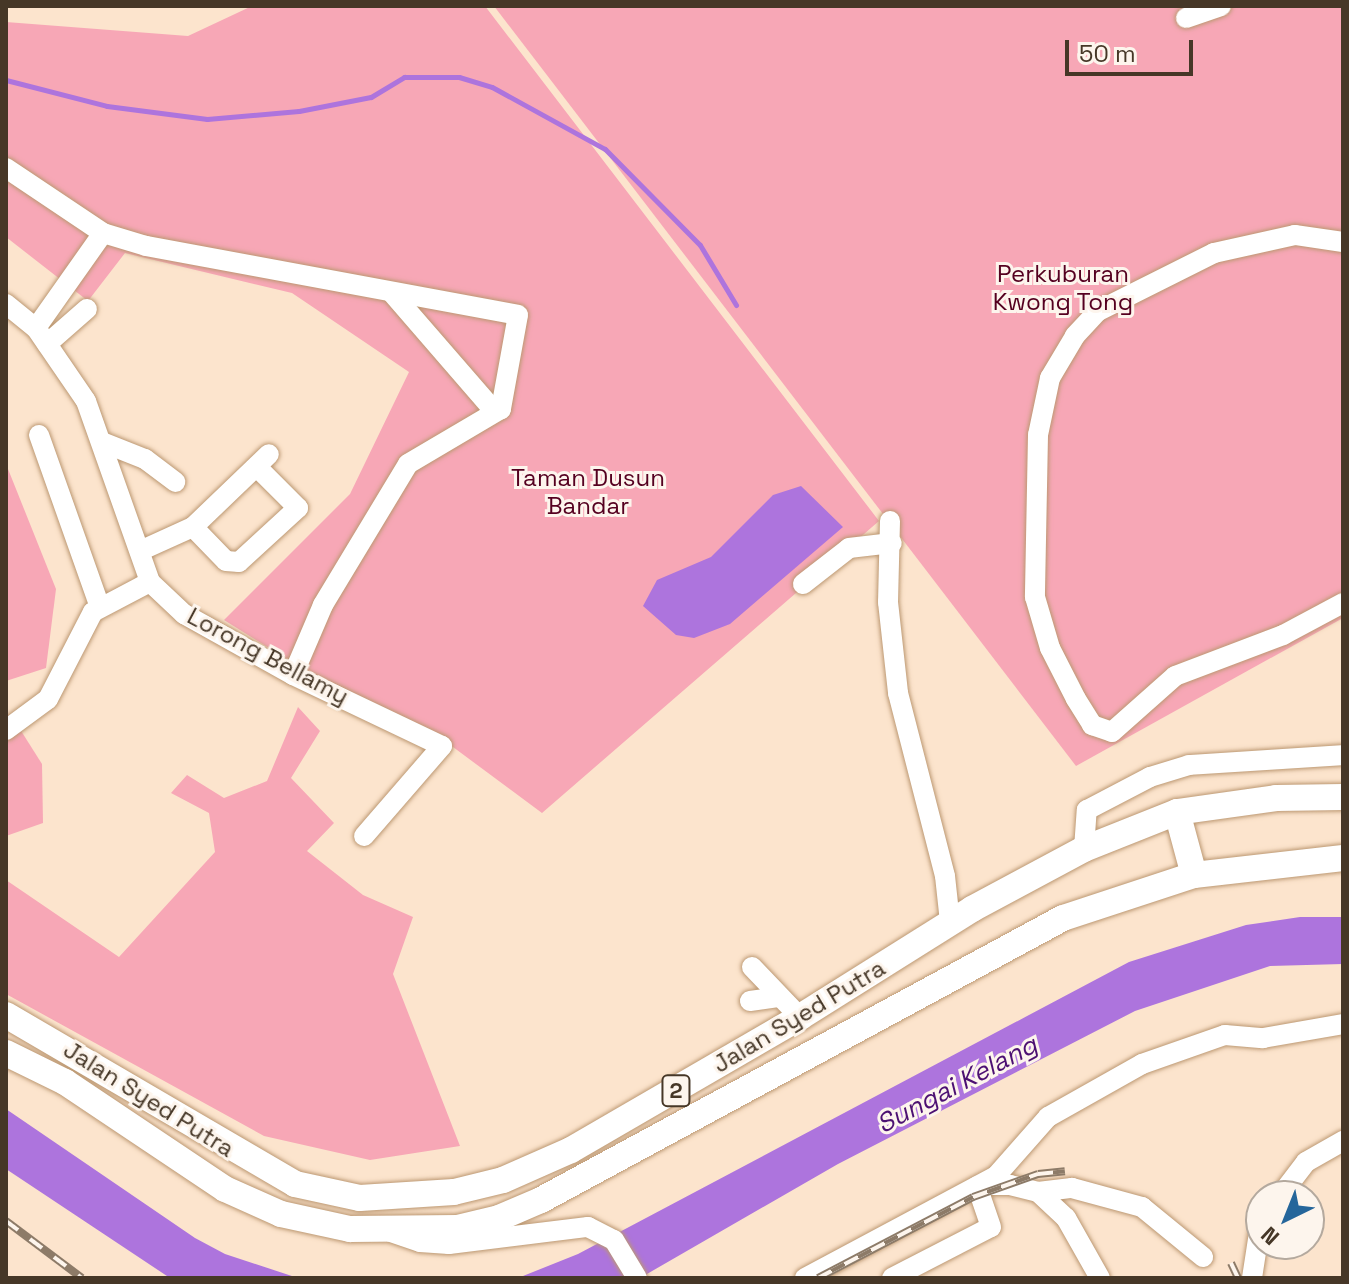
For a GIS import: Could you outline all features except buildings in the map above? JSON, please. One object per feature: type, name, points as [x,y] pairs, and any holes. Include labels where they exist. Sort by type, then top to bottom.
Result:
[{"type":"main road","name":"Jalan Syed Putra","points":[[6,1015],[273,1175],[337,1196],[390,1199],[454,1192],[528,1169],[610,1129],[800,1017],[961,915],[1084,849],[1177,812],[1276,798],[1343,797]]},
{"type":"main road","points":[[1177,812],[1194,875]]},
{"type":"main road","name":"Jalan Syed Putra","points":[[6,1053],[65,1082],[249,1201],[313,1223],[391,1232],[478,1224],[521,1209],[1063,918],[1194,875],[1337,862]]},
{"type":"street","points":[[1186,18],[1221,6]]},
{"type":"street","points":[[6,168],[103,233],[392,293],[518,315],[501,409],[408,464],[323,605],[293,675]]},
{"type":"street","points":[[42,336],[103,233]]},
{"type":"street","points":[[1343,242],[1295,235],[1214,253],[1098,311],[1075,336],[1050,378],[1038,435],[1035,597],[1050,648],[1076,699],[1092,725],[1112,732],[1175,676],[1283,635],[1343,603]]},
{"type":"street","points":[[392,293],[495,412]]},
{"type":"street","points":[[6,304],[42,336],[86,401],[142,550],[150,582],[100,607],[87,619],[65,675],[48,699],[6,730]]},
{"type":"street","points":[[42,336],[87,309]]},
{"type":"street","points":[[39,435],[100,607]]},
{"type":"street","points":[[102,442],[145,459],[175,482]]},
{"type":"street","points":[[142,550],[193,527],[264,462],[298,508],[239,562],[226,561],[193,527]]},
{"type":"street","points":[[890,521],[892,543],[888,602],[898,693],[945,876],[961,915]]},
{"type":"street","points":[[803,584],[849,548],[892,543]]},
{"type":"street","name":"Lorong Bellamy","points":[[150,582],[184,614],[293,675],[442,746],[364,836]]},
{"type":"street","points":[[1084,849],[1087,810],[1150,777],[1189,765],[1343,755]]},
{"type":"street","points":[[752,967],[800,1017]]},
{"type":"street","points":[[750,1001],[780,997]]},
{"type":"street","points":[[805,1278],[829,1272],[996,1176],[1048,1117],[1152,1059],[1225,1035],[1263,1038],[1343,1024]]},
{"type":"street","points":[[1286,1180],[1288,1175],[1306,1162],[1343,1141]]},
{"type":"street","points":[[977,1186],[1010,1185],[1038,1192],[1072,1188],[1142,1207],[1203,1257]]},
{"type":"street","points":[[892,1278],[991,1227],[977,1186]]},
{"type":"street","points":[[1038,1192],[1066,1218],[1100,1278]]},
{"type":"street","points":[[391,1232],[449,1244],[567,1226],[602,1230],[637,1278]]},
{"type":"green space","name":"Taman Dusun Bandar","points":[[252,6],[485,6],[879,521],[542,813],[453,747],[290,661],[224,620],[350,494],[409,372],[292,293],[125,253],[88,301],[6,237],[6,22],[188,36]]},
{"type":"green space","name":"Perkuburan Kwong Tong","points":[[494,6],[1343,6],[1343,618],[1076,766]]},
{"type":"green space","points":[[6,464],[56,589],[46,668],[6,681]]},
{"type":"green space","points":[[298,707],[320,731],[291,778],[334,823],[307,851],[363,895],[413,917],[393,974],[460,1146],[370,1160],[264,1136],[6,994],[6,880],[119,957],[215,852],[209,813],[171,793],[187,775],[224,798],[267,781]]},
{"type":"green space","points":[[11,715],[42,764],[43,823],[6,836],[6,716]]},
{"type":"water","points":[[801,486],[843,527],[730,624],[694,638],[676,635],[643,606],[657,580],[711,557],[773,495]]},
{"type":"water","name":"Sungai Kelang","points":[[1300,917],[1343,917],[1343,964],[1270,966],[1135,1011],[838,1164],[640,1278],[518,1278],[578,1254],[1129,962],[1246,925]]},
{"type":"water","points":[[6,1109],[195,1238],[225,1254],[298,1278],[170,1278],[6,1169]]},
{"type":"waterway","points":[[6,80],[107,106],[207,119],[299,111],[371,97],[404,77],[459,77],[492,87],[605,149],[700,245],[736,305]]},
{"type":"railway","points":[[818,1278],[973,1197],[1038,1174],[1065,1171]]},
{"type":"railway","points":[[6,1221],[82,1278]]},
{"type":"railway","points":[[1231,1263],[1238,1278]]}]
